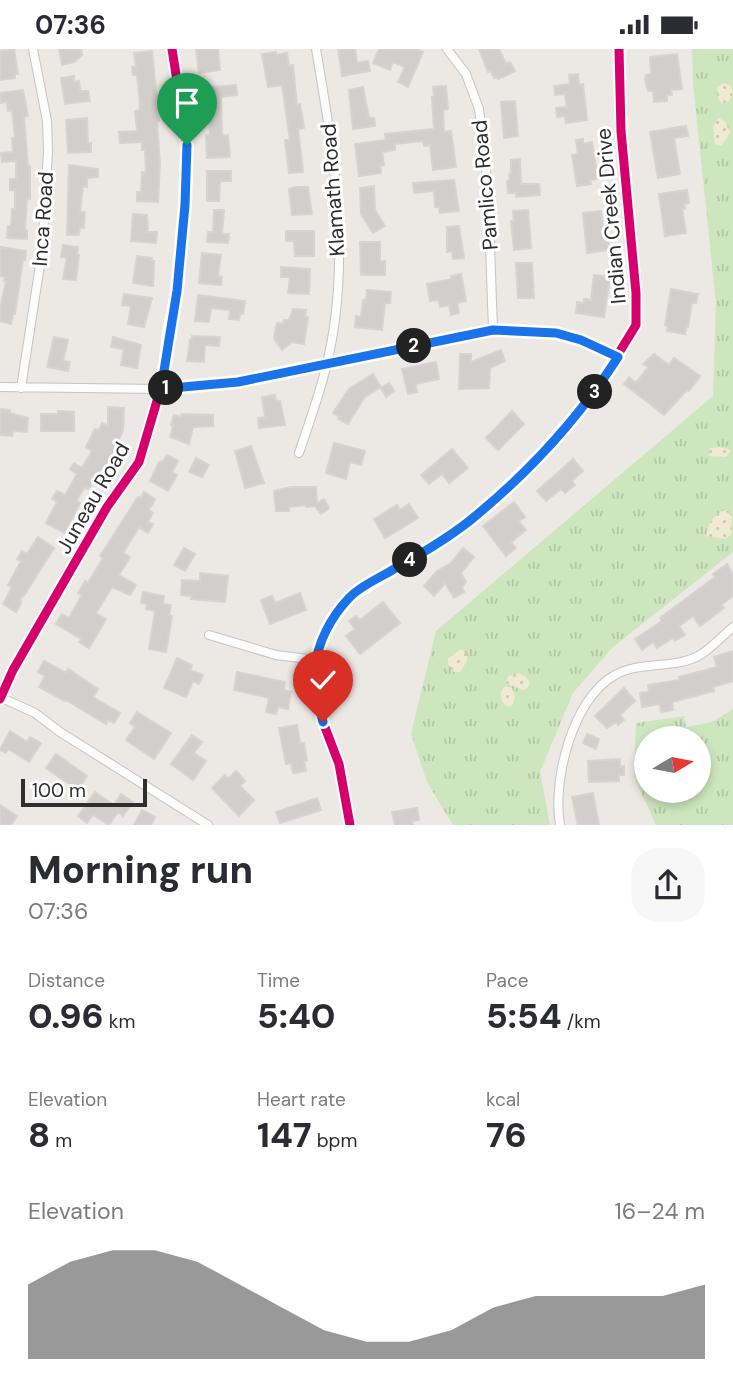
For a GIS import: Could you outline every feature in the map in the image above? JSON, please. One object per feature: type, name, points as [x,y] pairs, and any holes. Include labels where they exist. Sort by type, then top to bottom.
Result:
[{"type":"street","name":"Inca Road","points":[[21,388],[42,252],[48,151],[47,121],[33,49]]},
{"type":"street","name":"Juneau Road","points":[[0,698],[13,670],[107,507],[139,463],[161,389],[177,291],[185,205],[187,145],[172,49]]},
{"type":"street","name":"Klamath Road","points":[[299,453],[327,364],[335,318],[340,237],[333,149],[316,49]]},
{"type":"street","name":"Pamlico Road","points":[[447,49],[466,74],[479,109],[488,189],[493,330]]},
{"type":"street","name":"Indian Creek Drive","points":[[350,825],[339,764],[323,722],[316,693],[316,660],[329,624],[350,597],[479,514],[569,424],[593,395],[636,325],[621,131],[619,49]]},
{"type":"street","points":[[0,387],[161,389],[238,382],[493,330],[556,333],[581,340],[618,357]]},
{"type":"street","points":[[560,825],[557,791],[561,769],[580,715],[595,691],[617,673],[699,656],[733,627]]},
{"type":"street","points":[[209,635],[263,652],[316,660]]},
{"type":"street","points":[[0,698],[35,713],[60,732],[208,825]]},
{"type":"green space","points":[[692,49],[733,49],[733,552],[613,647],[573,693],[540,772],[550,825],[453,825],[427,782],[411,734],[436,631],[713,396],[716,303],[693,84]]},
{"type":"green space","points":[[733,709],[733,825],[656,825],[646,803],[711,803],[711,726],[691,726],[712,722]]},
{"type":"green space","points":[[684,716],[686,726],[636,726],[636,723]]},
{"type":"sand","points":[[724,83],[731,86],[733,93],[729,101],[722,104],[718,98],[717,87]]},
{"type":"sand","points":[[718,118],[725,121],[730,133],[721,146],[715,144],[713,127]]},
{"type":"sand","points":[[710,448],[731,450],[726,457],[709,456]]},
{"type":"sand","points":[[725,510],[732,517],[731,535],[725,539],[707,536],[712,520]]},
{"type":"sand","points":[[461,649],[467,654],[467,661],[460,672],[454,672],[448,664],[448,658]]},
{"type":"sand","points":[[519,673],[530,683],[527,689],[506,683],[508,676]]},
{"type":"sand","points":[[506,686],[512,688],[515,697],[510,707],[503,703],[501,698],[501,690]]},
{"type":"building","points":[[14,49],[18,74],[15,74],[15,78],[0,80],[0,51]]},
{"type":"building","points":[[59,49],[81,49],[82,55],[74,62],[62,65]]},
{"type":"building","points":[[196,49],[218,49],[220,70],[199,73]]},
{"type":"building","points":[[338,49],[355,49],[357,63],[368,61],[370,71],[342,76]]},
{"type":"building","points":[[379,49],[417,49],[423,52],[408,87],[398,82],[405,67],[393,62],[390,70],[373,63]]},
{"type":"building","points":[[479,49],[499,49],[506,64],[510,62],[515,71],[498,79],[494,78],[491,71],[488,72]]},
{"type":"building","points":[[152,51],[159,121],[158,202],[137,201],[137,192],[141,192],[142,172],[146,173],[145,150],[142,150],[142,142],[120,143],[119,132],[137,131],[135,111],[140,110],[137,75],[133,75],[132,67],[136,67],[134,53]]},
{"type":"building","points":[[276,52],[276,55],[287,53],[289,66],[293,65],[297,105],[300,104],[304,128],[298,129],[303,172],[289,173],[285,140],[290,140],[282,85],[268,87],[262,54]]},
{"type":"building","points":[[677,54],[682,89],[671,90],[672,95],[667,95],[667,101],[654,102],[653,91],[648,91],[645,79],[646,75],[651,74],[650,57]]},
{"type":"building","points":[[578,74],[579,85],[583,84],[587,120],[566,123],[565,116],[557,117],[556,108],[567,107],[565,94],[555,95],[554,86],[570,84],[569,75]]},
{"type":"building","points":[[74,76],[74,82],[79,81],[80,91],[88,91],[90,101],[65,104],[61,78]]},
{"type":"building","points":[[236,85],[237,95],[221,97],[222,136],[228,135],[230,157],[207,158],[209,114],[203,114],[201,88]]},
{"type":"building","points":[[446,86],[448,109],[443,110],[444,132],[451,131],[456,167],[433,170],[430,145],[424,146],[423,141],[395,144],[395,150],[382,152],[384,165],[380,166],[381,173],[359,176],[355,144],[386,140],[385,134],[434,129],[433,87]]},
{"type":"building","points":[[363,87],[369,118],[374,118],[375,126],[353,129],[349,90]]},
{"type":"building","points":[[23,90],[28,116],[24,117],[30,166],[30,199],[27,199],[25,228],[27,239],[7,238],[12,209],[15,209],[15,190],[10,190],[10,179],[16,179],[16,161],[2,162],[1,153],[13,152],[12,138],[15,138],[12,110],[8,111],[7,102],[0,103],[0,93]]},
{"type":"building","points":[[515,101],[518,136],[504,138],[501,102]]},
{"type":"building","points":[[87,118],[91,152],[68,153],[66,120]]},
{"type":"building","points":[[686,126],[688,136],[674,138],[680,174],[658,178],[650,132]]},
{"type":"building","points":[[583,139],[583,144],[592,142],[598,179],[590,180],[591,184],[577,186],[572,155],[578,154],[576,140]]},
{"type":"building","points":[[520,159],[521,184],[539,184],[540,195],[516,197],[516,193],[508,193],[511,160]]},
{"type":"building","points":[[69,165],[98,169],[98,177],[87,178],[87,187],[83,186],[80,212],[85,212],[84,228],[80,227],[79,235],[67,235]]},
{"type":"building","points":[[207,171],[231,171],[231,181],[220,181],[219,201],[207,201]]},
{"type":"building","points":[[454,180],[459,211],[440,213],[439,207],[435,207],[434,191],[414,193],[413,183]]},
{"type":"building","points":[[374,186],[375,210],[385,226],[373,233],[361,214],[360,188]]},
{"type":"building","points":[[308,187],[312,214],[292,215],[289,189]]},
{"type":"building","points":[[687,190],[689,203],[684,204],[685,209],[682,209],[686,233],[665,236],[659,194]]},
{"type":"building","points":[[214,210],[224,210],[222,234],[229,234],[228,243],[207,242],[208,232],[213,232]]},
{"type":"building","points":[[528,210],[531,248],[514,250],[511,221],[514,221],[513,211]]},
{"type":"building","points":[[601,211],[604,241],[608,241],[609,250],[587,253],[583,213]]},
{"type":"building","points":[[133,214],[147,215],[148,232],[157,232],[156,243],[131,241]]},
{"type":"building","points":[[459,226],[464,258],[453,259],[452,251],[447,252],[447,227]]},
{"type":"building","points":[[286,231],[314,231],[314,256],[295,256],[294,241],[286,241]]},
{"type":"building","points":[[360,242],[380,242],[380,262],[385,261],[385,275],[361,275]]},
{"type":"building","points":[[63,245],[78,247],[76,280],[63,279],[67,258],[61,257]]},
{"type":"building","points":[[0,247],[26,251],[11,324],[0,321],[6,281],[5,277],[0,276]]},
{"type":"building","points":[[202,253],[221,255],[218,276],[222,277],[221,285],[199,283]]},
{"type":"building","points":[[137,256],[152,258],[151,261],[154,261],[153,286],[133,283]]},
{"type":"building","points":[[516,263],[532,263],[534,298],[518,298]]},
{"type":"building","points":[[281,267],[310,269],[309,294],[288,293],[290,277],[281,277]]},
{"type":"building","points":[[461,274],[466,301],[457,303],[459,313],[451,315],[449,305],[440,307],[438,300],[430,301],[427,284],[452,279],[451,276]]},
{"type":"building","points":[[594,275],[610,277],[604,317],[576,313],[577,302],[591,300]]},
{"type":"building","points":[[671,289],[698,294],[696,303],[692,303],[685,334],[667,331],[668,326],[665,325]]},
{"type":"building","points":[[367,290],[391,292],[390,303],[385,303],[382,330],[355,327],[356,316],[361,317]]},
{"type":"building","points":[[124,294],[152,298],[144,327],[128,324],[131,306],[122,305]]},
{"type":"building","points":[[198,295],[245,301],[243,314],[240,313],[239,320],[229,319],[230,310],[211,308],[209,322],[195,321]]},
{"type":"building","points":[[293,309],[306,310],[305,317],[308,317],[304,344],[292,342],[282,350],[274,338],[277,323],[283,324],[284,320],[289,320]]},
{"type":"building","points":[[192,336],[220,337],[219,346],[205,345],[204,362],[187,361]]},
{"type":"building","points":[[54,337],[68,340],[63,361],[70,362],[68,371],[47,367]]},
{"type":"building","points":[[113,337],[141,345],[137,368],[121,365],[124,349],[111,347]]},
{"type":"building","points":[[501,350],[505,361],[490,368],[489,388],[459,389],[460,354],[471,354],[471,362]]},
{"type":"building","points":[[654,354],[669,365],[674,358],[700,376],[664,415],[624,384],[629,377],[636,383],[648,367],[643,364]]},
{"type":"building","points":[[436,362],[439,379],[416,384],[417,392],[408,394],[402,369]]},
{"type":"building","points":[[373,374],[381,387],[364,398],[348,424],[338,419],[340,417],[333,413],[349,389]]},
{"type":"building","points":[[389,383],[394,391],[386,397],[381,388]]},
{"type":"building","points":[[275,395],[276,402],[280,401],[285,425],[259,428],[258,418],[265,417],[262,397]]},
{"type":"building","points":[[108,407],[124,408],[123,430],[110,460],[93,484],[88,489],[85,487],[76,501],[80,503],[65,533],[46,523],[57,502],[52,499],[57,491],[65,495],[77,474],[70,469],[74,463],[82,468],[92,451],[86,447],[95,429],[99,430],[102,423],[108,426]]},
{"type":"building","points":[[0,409],[10,410],[10,413],[28,418],[27,432],[13,431],[12,436],[0,435]]},
{"type":"building","points":[[58,411],[74,412],[74,431],[41,431],[41,414],[58,414]]},
{"type":"building","points":[[512,411],[524,424],[498,450],[486,438]]},
{"type":"building","points":[[182,414],[213,415],[213,426],[193,427],[189,444],[170,437],[174,415],[181,417]]},
{"type":"building","points":[[334,443],[365,451],[361,465],[350,462],[346,479],[326,473]]},
{"type":"building","points":[[251,446],[264,483],[245,488],[235,451]]},
{"type":"building","points":[[452,449],[468,468],[449,483],[442,474],[429,484],[421,475]]},
{"type":"building","points":[[167,455],[178,461],[172,472],[177,475],[168,491],[150,481],[159,462]]},
{"type":"building","points":[[196,458],[209,465],[202,477],[189,472]]},
{"type":"building","points":[[573,459],[583,471],[572,481],[575,485],[565,493],[561,489],[546,501],[537,491]]},
{"type":"building","points":[[291,487],[316,487],[317,503],[324,499],[329,508],[321,514],[315,506],[306,505],[289,507],[289,511],[276,511],[274,491]]},
{"type":"building","points":[[144,492],[155,499],[149,510],[153,513],[148,522],[153,524],[148,533],[139,527],[123,553],[130,557],[119,575],[136,585],[130,595],[112,587],[96,613],[106,619],[89,648],[79,642],[81,639],[56,624],[62,614],[69,618],[82,595],[78,593],[85,581],[88,583],[103,558],[100,556],[138,497],[141,498]]},
{"type":"building","points":[[514,502],[525,517],[519,521],[526,530],[511,542],[516,548],[506,556],[483,526]]},
{"type":"building","points":[[409,504],[418,518],[385,538],[374,519],[397,505],[400,510]]},
{"type":"building","points":[[38,537],[54,548],[20,599],[21,603],[16,612],[3,604],[12,587],[8,585],[21,561],[17,559],[22,551],[27,554]]},
{"type":"building","points":[[184,548],[195,554],[185,571],[174,565]]},
{"type":"building","points":[[463,548],[474,557],[461,573],[466,582],[462,587],[464,592],[454,598],[445,583],[434,596],[424,586],[437,571],[451,563]]},
{"type":"building","points":[[727,564],[733,574],[733,596],[721,605],[724,608],[700,626],[693,616],[679,626],[685,635],[675,641],[673,638],[657,648],[653,642],[642,650],[635,639],[662,621],[660,618],[715,577],[713,574]]},
{"type":"building","points":[[200,573],[228,576],[225,602],[191,599],[192,596],[181,595],[182,580],[200,581]]},
{"type":"building","points":[[143,592],[164,596],[163,604],[171,605],[169,615],[172,616],[166,652],[149,649],[155,611],[146,609],[147,604],[141,603]]},
{"type":"building","points":[[300,593],[306,610],[270,624],[261,600],[272,596],[275,603]]},
{"type":"building","points":[[383,602],[400,623],[360,654],[346,636],[355,629],[349,621],[356,616],[360,620]]},
{"type":"building","points":[[733,651],[733,681],[713,687],[714,691],[672,702],[673,710],[661,712],[660,704],[642,707],[640,693],[649,692],[648,685],[680,680],[679,677],[717,667],[714,657]]},
{"type":"building","points":[[177,658],[192,665],[190,670],[203,675],[199,684],[193,681],[186,697],[164,688]]},
{"type":"building","points":[[44,661],[66,673],[68,669],[98,689],[93,697],[120,713],[114,723],[108,720],[106,724],[39,687],[45,676],[38,672]]},
{"type":"building","points":[[237,672],[285,682],[284,690],[291,692],[288,709],[278,707],[276,714],[266,712],[269,698],[234,690]]},
{"type":"building","points":[[624,688],[635,701],[620,715],[624,720],[607,728],[595,716]]},
{"type":"building","points":[[137,712],[171,733],[154,759],[126,740],[135,727],[130,723]]},
{"type":"building","points":[[297,725],[307,760],[304,761],[306,771],[293,773],[291,763],[286,764],[279,728]]},
{"type":"building","points":[[10,731],[27,742],[30,737],[41,743],[29,762],[8,749],[6,753],[0,750]]},
{"type":"building","points":[[587,734],[599,739],[596,749],[583,743]]},
{"type":"building","points":[[192,735],[202,742],[194,753],[206,761],[193,780],[171,764]]},
{"type":"building","points":[[56,754],[87,776],[78,790],[46,768]]},
{"type":"building","points":[[620,759],[620,767],[624,766],[624,775],[619,775],[619,781],[589,782],[588,761]]},
{"type":"building","points":[[236,771],[245,781],[240,786],[254,800],[239,816],[212,788],[225,775],[228,779]]},
{"type":"building","points":[[95,792],[114,805],[121,794],[133,802],[123,816],[118,812],[109,825],[93,815],[87,823],[78,816]]},
{"type":"building","points":[[593,793],[599,825],[578,825],[572,797]]},
{"type":"building","points":[[317,798],[321,810],[280,823],[276,812]]},
{"type":"building","points":[[0,805],[17,816],[11,825],[0,825]]},
{"type":"building","points":[[417,808],[419,820],[412,821],[413,825],[395,825],[392,812]]},
{"type":"building","points":[[142,810],[155,817],[151,825],[134,825]]},
{"type":"cycle path","points":[[0,699],[13,670],[107,507],[139,462],[164,377],[168,334],[177,291],[185,205],[187,145],[172,49]]},
{"type":"cycle path","points":[[350,825],[339,764],[323,722],[316,693],[316,660],[329,624],[350,597],[479,514],[538,457],[593,395],[636,325],[636,293],[621,131],[619,49]]},
{"type":"route","points":[[187,145],[185,205],[177,291],[161,389],[238,382],[493,330],[556,333],[581,340],[618,357],[593,395],[569,424],[479,514],[350,597],[329,624],[316,660],[316,693],[323,722]]}]
